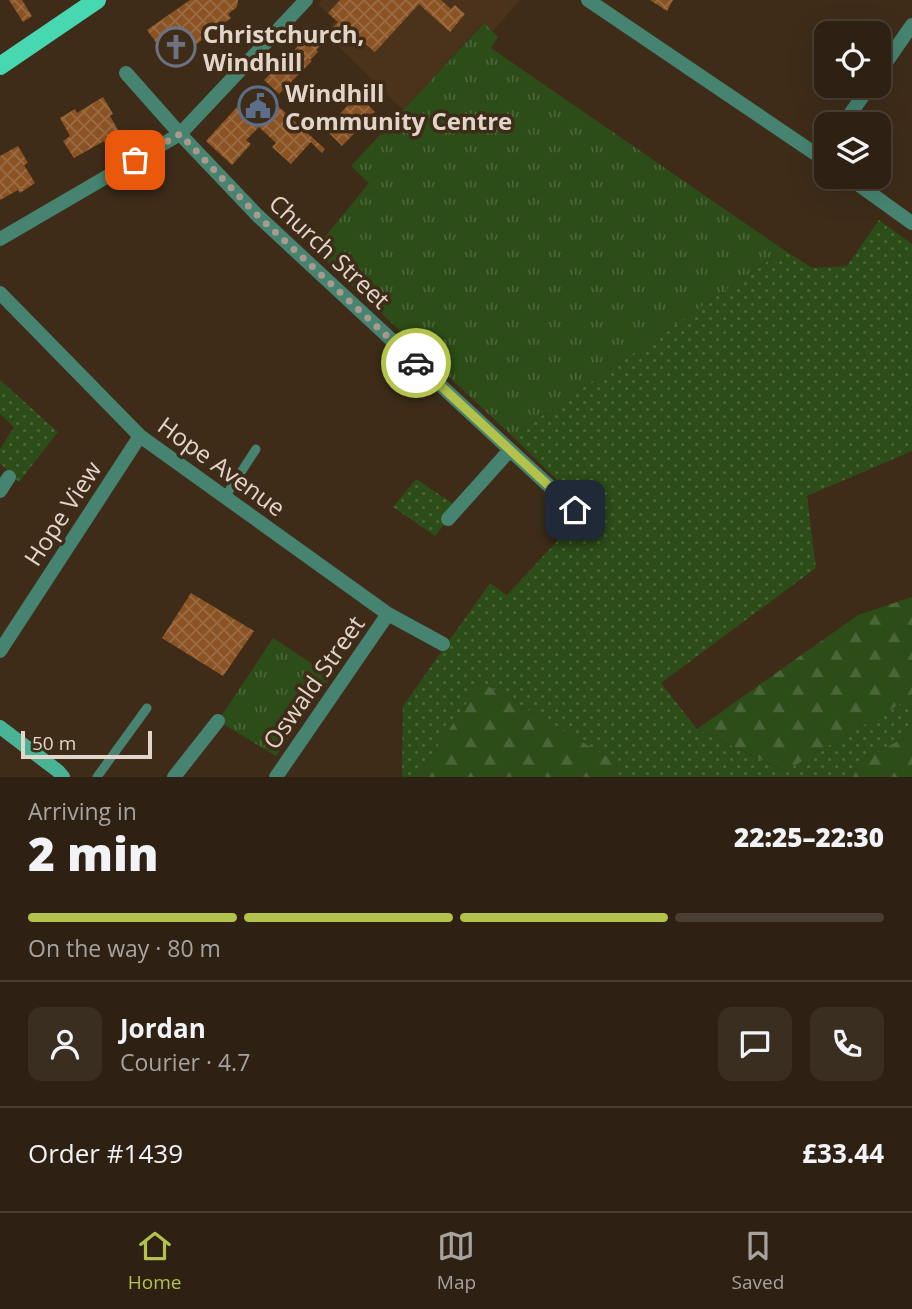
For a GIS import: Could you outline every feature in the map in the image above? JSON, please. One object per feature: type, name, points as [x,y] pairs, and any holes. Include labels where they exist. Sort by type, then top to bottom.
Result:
[{"type":"main road","points":[[0,66],[97,0]]},
{"type":"street","points":[[0,239],[180,134],[306,0]]},
{"type":"street","points":[[588,0],[814,148]]},
{"type":"street","points":[[891,55],[912,25]]},
{"type":"street","name":"Church Street","points":[[126,73],[258,216],[575,510]]},
{"type":"street","points":[[865,189],[912,223]]},
{"type":"street","name":"Hope Avenue","points":[[0,293],[140,436],[388,614],[443,644]]},
{"type":"street","name":"Hope View","points":[[0,650],[140,436]]},
{"type":"street","points":[[448,519],[510,450]]},
{"type":"street","points":[[0,491],[9,477]]},
{"type":"street","name":"Oswald Street","points":[[276,777],[388,614]]},
{"type":"street","points":[[174,777],[218,721]]},
{"type":"street","points":[[0,727],[58,775]]},
{"type":"lane","points":[[225,497],[256,449]]},
{"type":"lane","points":[[97,777],[147,708]]},
{"type":"shaded area","points":[[321,0],[520,0],[492,32],[483,23],[403,110],[325,33],[335,21],[318,4]]},
{"type":"green space","points":[[484,23],[498,37],[491,48],[784,250],[512,436],[314,250],[369,183],[351,166]]},
{"type":"green space","points":[[879,220],[912,244],[912,451],[807,496],[816,568],[661,683],[697,729],[784,771],[912,697],[912,733],[866,759],[844,777],[619,777],[616,762],[481,682],[417,777],[402,777],[403,706],[490,583],[507,595],[587,509],[512,436],[784,250],[812,268],[847,266]]},
{"type":"green space","points":[[0,380],[58,432],[19,482],[0,463],[0,449],[14,427],[0,414]]},
{"type":"green space","points":[[416,479],[458,507],[435,536],[393,507]]},
{"type":"green space","points":[[912,597],[912,697],[785,771],[697,729],[858,615]]},
{"type":"green space","points":[[273,638],[331,676],[276,756],[218,721]]},
{"type":"green space","points":[[481,682],[616,762],[619,777],[417,777]]},
{"type":"green space","points":[[912,733],[912,777],[844,777],[866,759]]},
{"type":"building","points":[[9,0],[22,0],[32,16],[23,22]]},
{"type":"building","name":"Christchurch, Windhill","points":[[190,0],[238,1],[237,7],[228,14],[231,18],[171,63],[147,30]]},
{"type":"building","points":[[340,0],[441,0],[451,9],[455,5],[465,14],[450,32],[419,4],[375,52],[352,32],[340,45],[327,34],[338,22],[328,13]]},
{"type":"building","points":[[650,0],[673,0],[667,11]]},
{"type":"building","points":[[307,26],[324,42],[316,50],[318,52],[310,60],[312,61],[279,94],[264,80],[297,47],[295,45],[303,37],[300,35]]},
{"type":"building","name":"Windhill Community Centre","points":[[256,86],[325,149],[322,153],[311,142],[291,164],[272,147],[276,143],[259,127],[246,140],[251,144],[232,165],[206,141]]},
{"type":"building","points":[[358,95],[375,112],[342,146],[325,129]]},
{"type":"building","points":[[103,97],[121,135],[74,158],[63,141],[70,136],[60,118],[75,109],[77,113]]},
{"type":"building","points":[[18,146],[28,163],[24,165],[35,183],[20,193],[18,190],[0,200],[0,156]]},
{"type":"building","points":[[191,593],[254,631],[223,676],[162,638]]},
{"type":"way so far","points":[[135,160],[180,134],[258,216],[416,363]]},
{"type":"place","name":"Christchurch, Windhill","points":[[176,47]]},
{"type":"place","name":"Windhill Community Centre","points":[[258,106]]},
{"type":"route","points":[[416,363],[575,510]]}]
